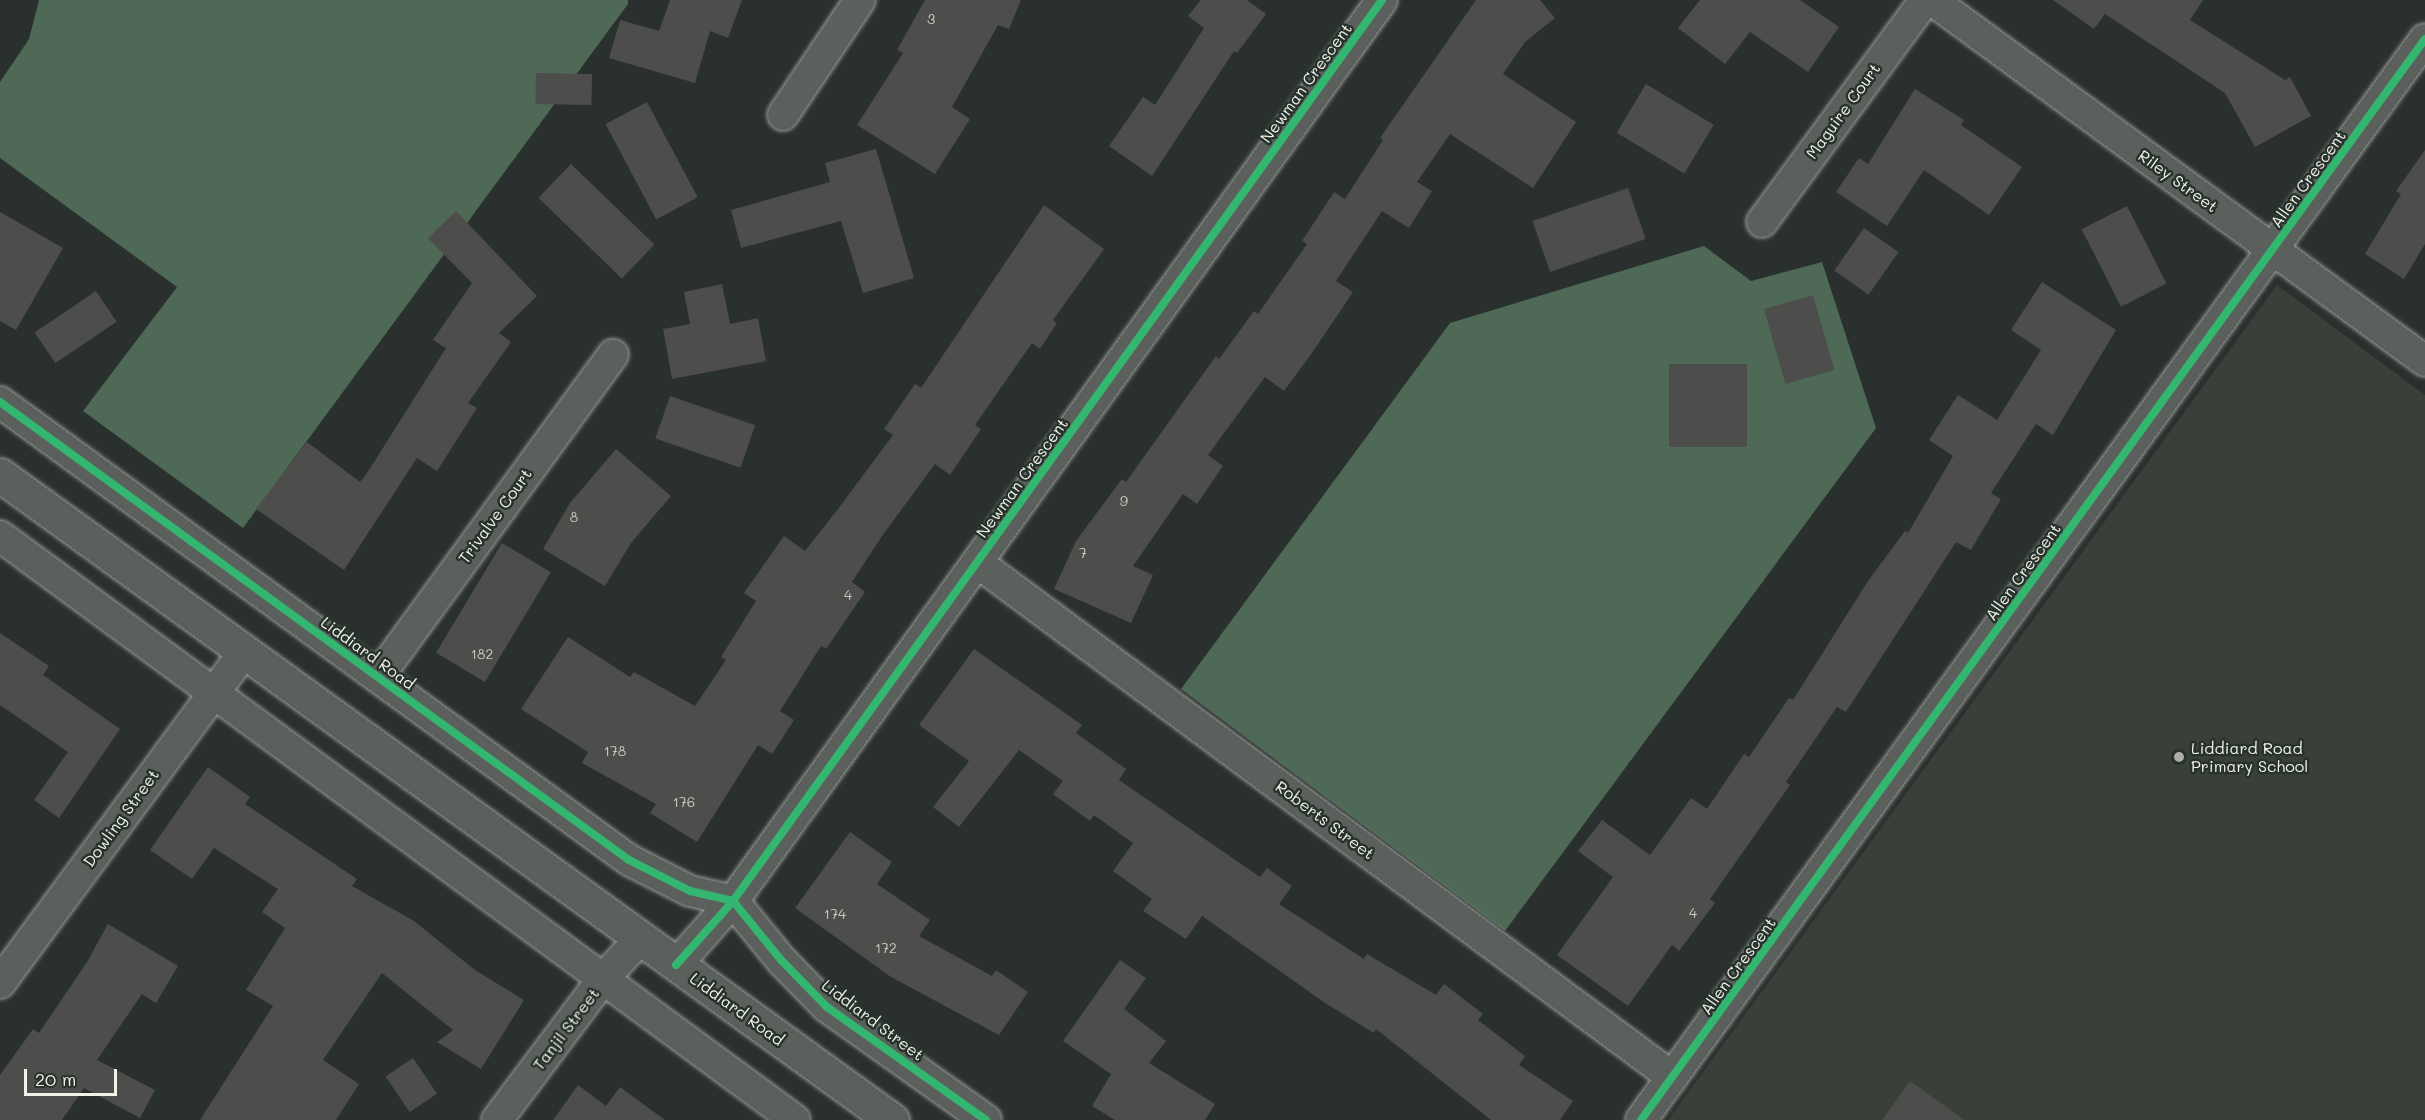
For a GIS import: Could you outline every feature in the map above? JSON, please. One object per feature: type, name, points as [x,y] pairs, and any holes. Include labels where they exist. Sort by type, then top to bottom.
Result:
[{"type":"street","points":[[783,115],[860,0]]},
{"type":"street","name":"Newman Crescent","points":[[676,965],[732,900],[978,563],[1382,0]]},
{"type":"street","name":"Maguire Court","points":[[1762,222],[1925,0]]},
{"type":"street","name":"Riley Street","points":[[1932,0],[2425,362]]},
{"type":"street","name":"Allen Crescent","points":[[1641,1120],[2425,39]]},
{"type":"street","name":"Trivalve Court","points":[[378,677],[613,355]]},
{"type":"street","name":"Liddiard Road","points":[[0,402],[629,860],[690,891],[732,900]]},
{"type":"street","name":"Liddiard Road","points":[[0,475],[243,654],[892,1120]]},
{"type":"street","points":[[0,536],[795,1120]]},
{"type":"street","name":"Roberts Street","points":[[978,563],[1672,1077]]},
{"type":"street","name":"Dowling Street","points":[[0,983],[243,654]]},
{"type":"street","name":"Liddiard Street","points":[[732,900],[782,961],[827,1007],[986,1120]]},
{"type":"street","name":"Tanjil Street","points":[[496,1120],[603,979],[639,940]]},
{"type":"shaded area","name":"Liddiard Road Primary School","points":[[2277,285],[2425,395],[2425,1120],[1668,1120]]},
{"type":"green space","points":[[39,0],[628,0],[628,4],[243,528],[83,411],[177,287],[0,158],[0,82],[29,39]]},
{"type":"green space","points":[[1704,246],[1751,281],[1822,262],[1876,428],[1505,931],[1181,689],[1450,323]]},
{"type":"building","points":[[670,0],[742,0],[728,38],[710,31],[695,83],[609,58],[620,20],[659,31]]},
{"type":"building","points":[[925,0],[1021,0],[1009,29],[998,25],[952,107],[970,119],[935,174],[857,125],[903,53],[897,50]]},
{"type":"building","points":[[1201,0],[1247,0],[1266,14],[1237,53],[1234,51],[1152,176],[1109,146],[1143,97],[1155,105],[1204,28],[1188,16]]},
{"type":"building","points":[[1476,0],[1540,0],[1555,18],[1525,42],[1503,74],[1576,122],[1533,188],[1450,134],[1417,182],[1432,191],[1409,228],[1382,211],[1336,281],[1353,292],[1312,353],[1284,391],[1265,377],[1208,455],[1223,466],[1197,504],[1183,494],[1133,566],[1153,575],[1131,623],[1054,589],[1076,541],[1122,479],[1126,482],[1216,356],[1219,359],[1254,311],[1258,314],[1307,244],[1302,241],[1334,192],[1345,199],[1383,140],[1380,138]]},
{"type":"building","points":[[1700,0],[1800,0],[1839,27],[1808,72],[1750,32],[1725,64],[1678,28]]},
{"type":"building","points":[[2053,0],[2203,0],[2190,20],[2285,80],[2290,77],[2311,116],[2255,147],[2225,93],[2105,14],[2094,29]]},
{"type":"building","points":[[536,73],[592,74],[591,105],[535,104]]},
{"type":"building","points":[[1646,84],[1714,125],[1684,174],[1617,133]]},
{"type":"building","points":[[1915,89],[1964,120],[1961,125],[2022,167],[1989,215],[1924,170],[1887,226],[1836,192],[1859,158],[1868,164]]},
{"type":"building","points":[[647,102],[698,197],[656,219],[606,124]]},
{"type":"building","points":[[876,149],[914,278],[863,293],[841,221],[741,248],[731,210],[830,182],[825,163]]},
{"type":"building","points":[[2425,150],[2425,244],[2404,279],[2365,254],[2401,194],[2396,191]]},
{"type":"building","points":[[571,164],[654,245],[622,278],[538,198]]},
{"type":"building","points":[[1628,188],[1646,239],[1550,272],[1533,221]]},
{"type":"building","points":[[1044,205],[1104,249],[1053,320],[1057,323],[1040,349],[1032,343],[975,425],[981,429],[950,475],[935,464],[882,536],[852,582],[865,592],[826,649],[821,646],[780,711],[794,720],[772,754],[758,745],[697,842],[650,813],[656,804],[582,763],[588,752],[521,709],[568,637],[630,677],[634,672],[695,706],[726,660],[721,657],[756,601],[744,593],[784,536],[805,551],[841,505],[893,435],[884,429],[915,384],[921,388]]},
{"type":"building","points":[[2127,206],[2166,284],[2121,307],[2082,229]]},
{"type":"building","points":[[456,211],[537,296],[499,333],[511,342],[468,403],[477,408],[437,471],[417,458],[344,570],[256,509],[307,442],[360,482],[367,473],[446,348],[433,340],[472,283],[428,238]]},
{"type":"building","points":[[0,212],[63,248],[16,330],[0,321]]},
{"type":"building","points":[[1864,228],[1898,252],[1869,295],[1834,271]]},
{"type":"building","points":[[2042,282],[2116,330],[2053,435],[2036,424],[1991,493],[2001,499],[1971,550],[1956,542],[1846,712],[1837,707],[1786,782],[1790,785],[1710,899],[1715,903],[1679,951],[1672,945],[1628,1006],[1557,955],[1613,877],[1578,851],[1602,820],[1650,855],[1691,798],[1707,809],[1744,754],[1749,757],[1789,698],[1793,700],[1868,581],[1905,531],[1908,533],[1953,456],[1929,440],[1958,395],[1997,420],[2041,350],[2011,330]]},
{"type":"building","points":[[722,284],[730,324],[758,318],[766,361],[672,379],[663,329],[690,324],[684,292]]},
{"type":"building","points":[[96,291],[117,322],[55,363],[35,332]]},
{"type":"building","points":[[1813,295],[1834,370],[1785,384],[1764,309]]},
{"type":"building","points":[[1669,364],[1747,364],[1747,447],[1669,447]]},
{"type":"building","points":[[670,396],[755,425],[740,468],[655,439]]},
{"type":"building","points":[[616,449],[671,496],[631,543],[605,586],[543,549],[570,503]]},
{"type":"building","points":[[502,543],[551,572],[485,682],[436,653]]},
{"type":"building","points":[[0,633],[49,666],[43,675],[120,729],[59,818],[34,800],[68,752],[0,705]]},
{"type":"building","points":[[974,649],[1082,725],[1076,733],[1126,769],[1119,780],[1260,877],[1267,868],[1292,886],[1279,904],[1364,959],[1367,954],[1436,995],[1444,984],[1483,1014],[1478,1020],[1525,1056],[1519,1065],[1573,1101],[1560,1120],[1491,1120],[1376,1029],[1374,1033],[1325,1003],[1202,916],[1186,939],[1143,911],[1152,899],[1113,871],[1133,843],[1094,815],[1090,821],[1053,794],[1063,781],[1019,750],[959,827],[933,807],[969,761],[919,725]]},
{"type":"building","points":[[208,767],[250,797],[245,804],[357,879],[352,886],[414,921],[475,970],[524,1000],[481,1069],[437,1042],[453,1030],[382,973],[323,1060],[359,1084],[336,1120],[200,1120],[273,1006],[246,990],[285,928],[262,912],[278,889],[214,848],[192,879],[150,850]]},
{"type":"building","points":[[850,832],[892,862],[877,884],[930,920],[919,936],[992,976],[996,970],[1028,992],[999,1035],[891,977],[795,908]]},
{"type":"building","points":[[108,924],[178,966],[156,1003],[142,994],[97,1060],[155,1090],[140,1118],[84,1088],[62,1120],[0,1120],[0,1075],[33,1029],[39,1033],[87,962]]},
{"type":"building","points":[[1120,960],[1146,978],[1124,1009],[1166,1041],[1149,1063],[1215,1104],[1205,1120],[1115,1120],[1092,1106],[1111,1074],[1063,1041]]},
{"type":"building","points":[[413,1058],[437,1094],[410,1112],[386,1076]]},
{"type":"building","points":[[1910,1081],[1964,1120],[1882,1120]]},
{"type":"building","points":[[578,1085],[606,1106],[620,1087],[665,1120],[553,1120]]},
{"type":"cycle path","points":[[676,965],[733,901],[1382,0]]},
{"type":"cycle path","points":[[1641,1120],[2425,39]]},
{"type":"cycle path","points":[[0,402],[629,860],[690,891],[733,901],[782,961],[827,1007],[986,1120]]},
{"type":"place","name":"Liddiard Road Primary School","points":[[2179,757]]}]
